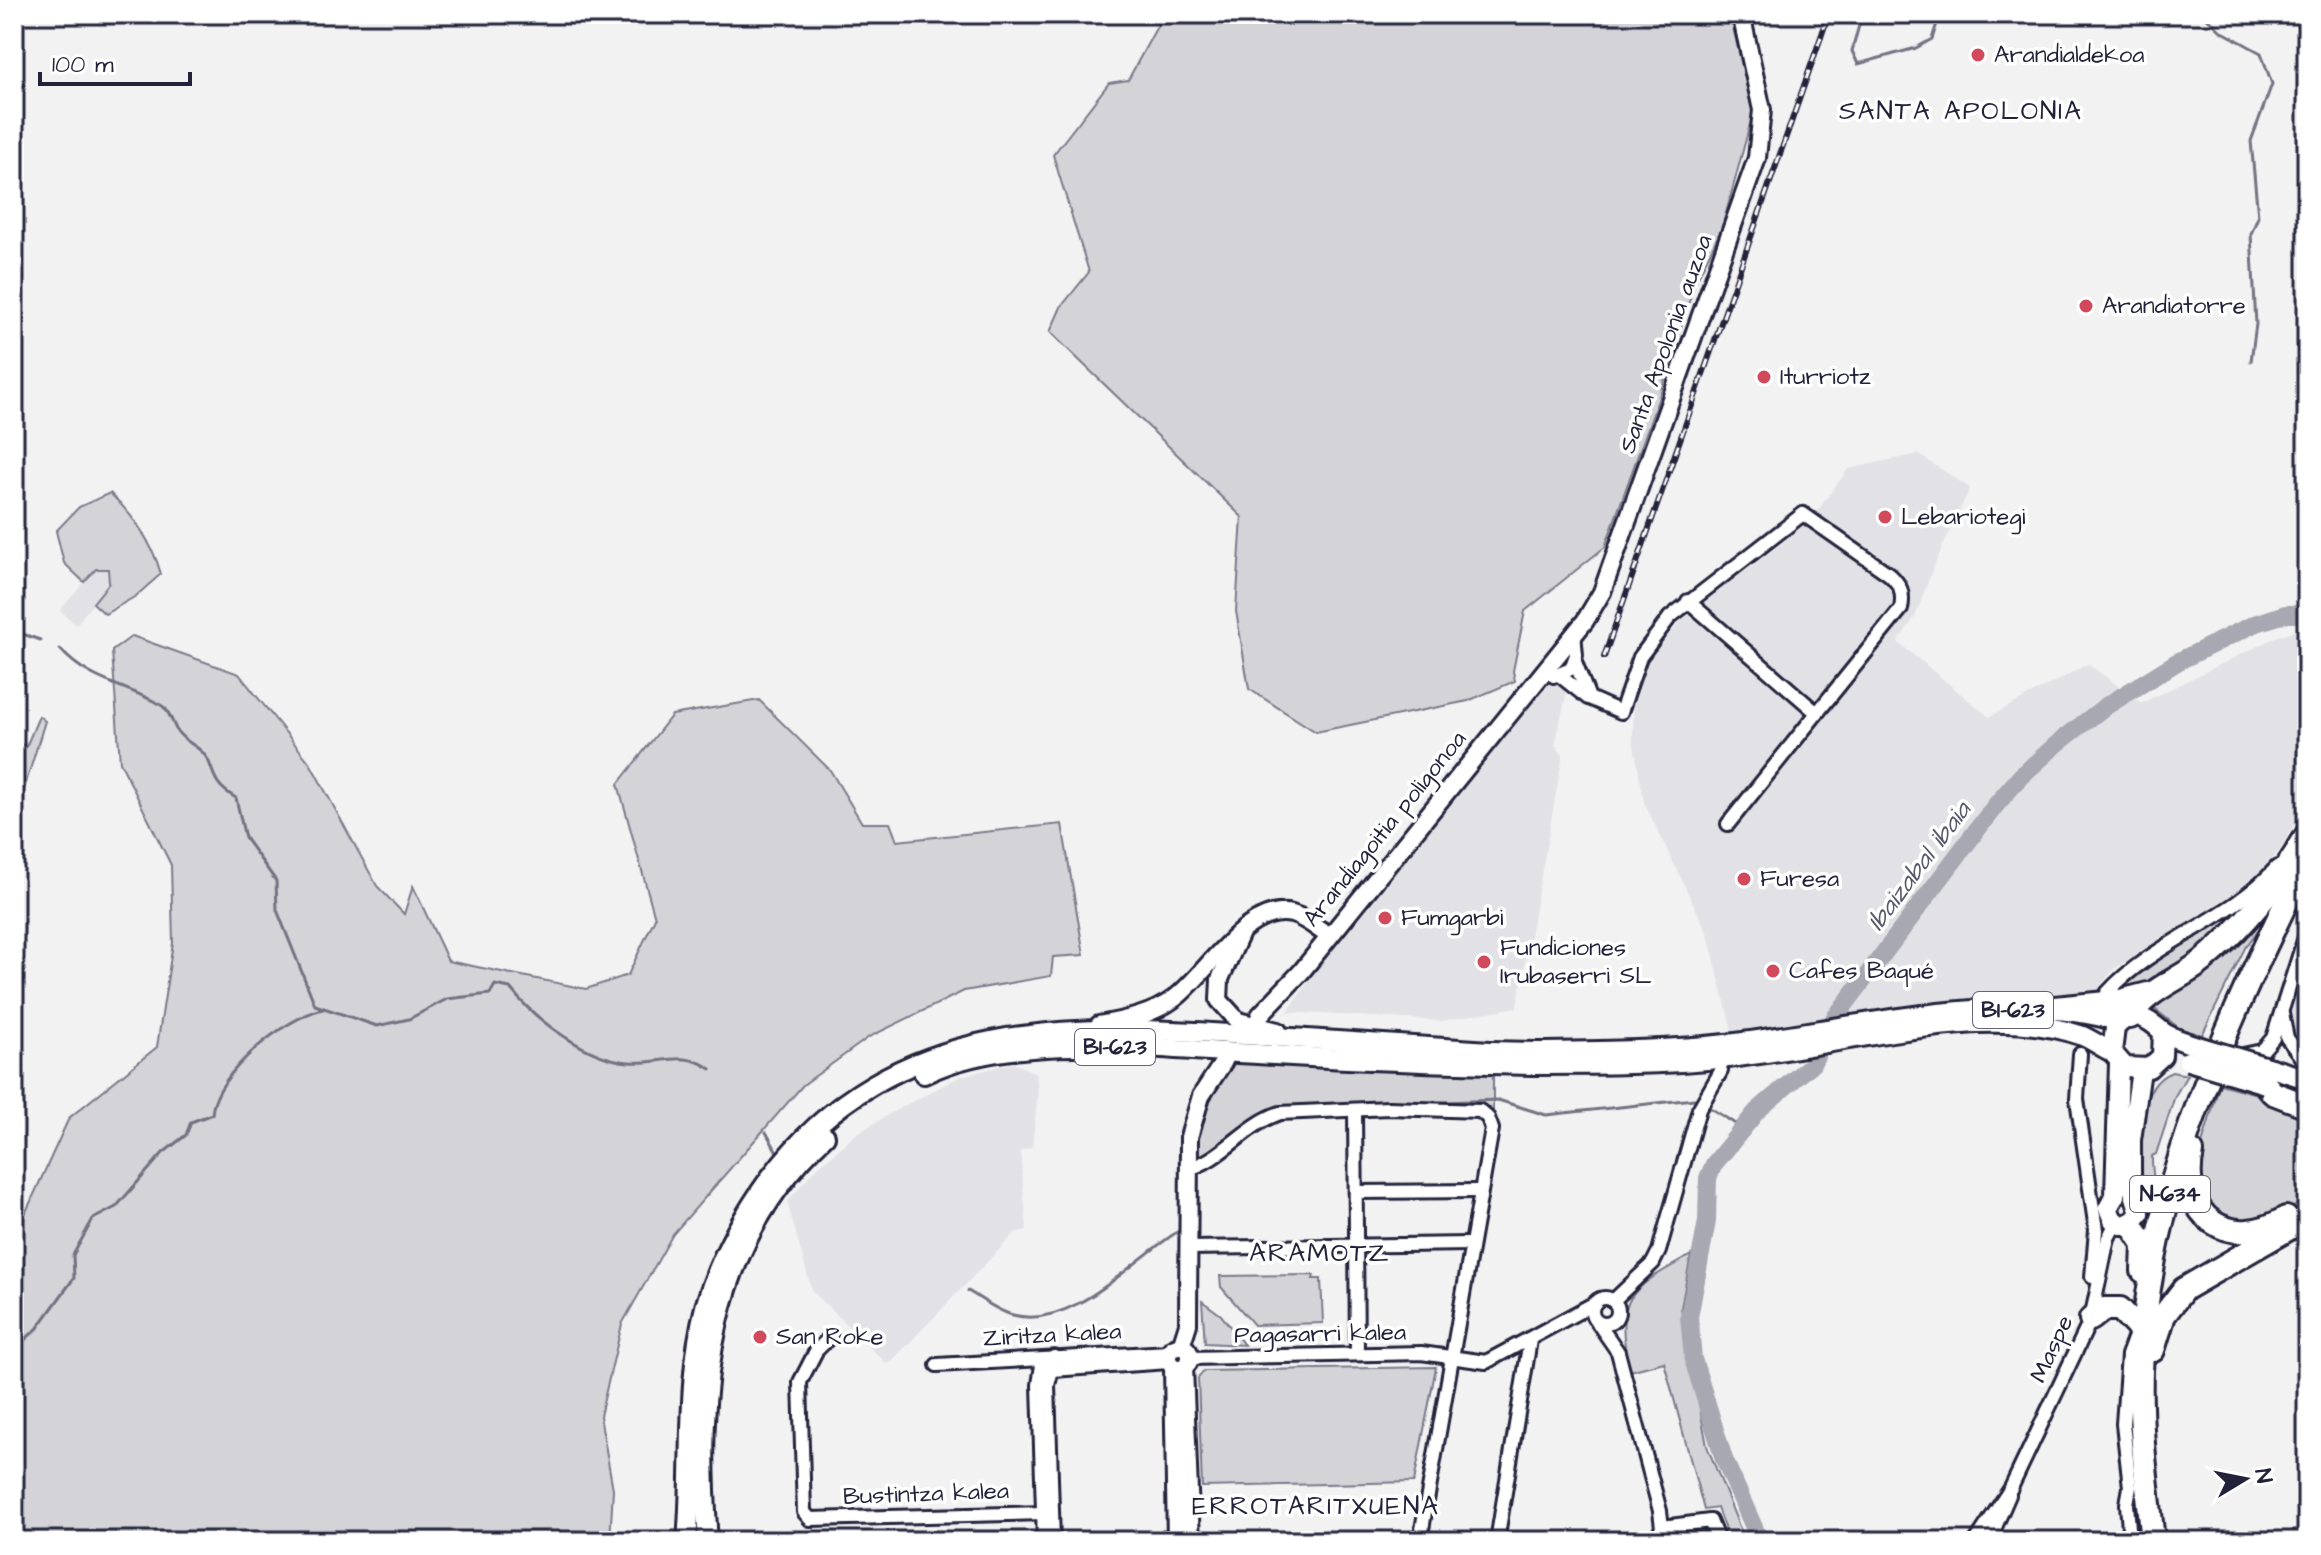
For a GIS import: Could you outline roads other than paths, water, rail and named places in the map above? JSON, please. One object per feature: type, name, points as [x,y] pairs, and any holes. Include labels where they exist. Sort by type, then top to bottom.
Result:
[{"type":"highway","points":[[2125,1019],[2137,1005],[2200,963],[2229,938],[2307,833]]},
{"type":"highway","name":"N-634","points":[[2153,1541],[2141,1400],[2148,1300],[2176,1171],[2201,1094],[2241,998],[2307,859]]},
{"type":"highway","points":[[2034,1010],[2117,1002],[2153,993]]},
{"type":"highway","points":[[2241,998],[2231,1039],[2195,1140],[2189,1166],[2193,1200],[2215,1225],[2250,1232],[2264,1229],[2306,1208]]},
{"type":"highway","points":[[2268,1076],[2273,1093],[2307,1106]]},
{"type":"highway","name":"N-634","points":[[2146,1483],[2148,1381],[2157,1331],[2164,1315],[2184,1289],[2253,1252],[2306,1208]]},
{"type":"highway","points":[[2124,1224],[2144,1244],[2145,1254],[2134,1381],[2141,1400]]},
{"type":"highway","points":[[2088,1325],[2104,1309],[2120,1309],[2136,1331]]},
{"type":"main road","name":"BI-623","points":[[780,1176],[842,1120],[889,1091],[936,1068],[1008,1051],[1126,1047],[1535,1058],[1695,1054],[1905,1026],[1993,1009],[2125,1019]]},
{"type":"main road","points":[[2307,1079],[2268,1076],[2188,1052],[2146,1017],[2125,1019],[2111,1036],[2124,1196],[2140,1208],[2124,1224],[2108,1212],[2124,1196],[2141,1070],[2162,1056],[2188,1052],[2235,1056],[2268,1076],[2307,1097]]},
{"type":"main road","name":"BI-623","points":[[1905,1026],[2036,1026],[2081,1036],[2115,1057]]},
{"type":"main road","name":"BI-623","points":[[687,1541],[688,1423],[695,1357],[706,1305],[721,1261],[780,1176],[797,1145],[834,1112],[883,1080],[932,1057],[1004,1037],[1079,1028],[1315,1040],[1490,1057]]},
{"type":"main road","points":[[2162,1056],[2163,1032]]},
{"type":"main road","points":[[2115,1057],[2141,1070]]},
{"type":"main road","name":"BI-623","points":[[708,1541],[707,1372],[717,1317],[759,1204]]},
{"type":"street","name":"Santa Apolonia auzoa","points":[[1551,672],[1602,592],[1614,563],[1757,158],[1762,110],[1741,14]]},
{"type":"street","points":[[1551,672],[1589,698],[1621,712],[1640,657],[1655,634],[1688,601],[1740,565],[1803,514],[1889,574],[1900,584],[1903,596],[1901,609],[1728,824]]},
{"type":"street","points":[[1688,601],[1817,713]]},
{"type":"street","points":[[1574,633],[1575,662],[1589,698]]},
{"type":"street","points":[[1551,672],[1571,669],[1575,662]]},
{"type":"street","name":"Arandiagoitia poligonoa","points":[[1260,1015],[1551,672]]},
{"type":"street","points":[[2107,993],[2150,955],[2241,899],[2272,872],[2307,833]]},
{"type":"street","points":[[1079,1028],[1158,1010],[1187,988],[1221,949],[1264,918],[1287,913],[1300,917],[1329,936]]},
{"type":"street","points":[[2235,1056],[2262,1051],[2273,1038],[2307,931]]},
{"type":"street","points":[[1240,935],[1220,979],[1218,992],[1222,1006],[1230,1016],[1245,1024],[1315,1040]]},
{"type":"street","points":[[2282,1014],[2287,1038],[2307,1065]]},
{"type":"street","points":[[2080,1054],[2077,1099],[2096,1230],[2088,1325]]},
{"type":"street","points":[[1176,1541],[1178,1359],[1188,1324],[1187,1169],[1194,1116],[1224,1061]]},
{"type":"street","points":[[1613,1301],[1653,1263],[1659,1251],[1699,1109],[1721,1071]]},
{"type":"street","points":[[1355,1110],[1357,1354]]},
{"type":"street","points":[[1187,1169],[1206,1164],[1228,1143],[1264,1118],[1280,1113],[1480,1111],[1488,1118],[1492,1129],[1420,1541]]},
{"type":"street","points":[[1356,1192],[1480,1191]]},
{"type":"street","name":"Maspe","points":[[1976,1541],[2011,1488],[2088,1325],[2108,1238],[2124,1224]]},
{"type":"street","points":[[1187,1248],[1471,1244]]},
{"type":"street","points":[[1618,1352],[1596,1321],[1595,1303],[1605,1298],[1613,1301],[1618,1308],[1618,1352],[1662,1527],[1656,1541]]},
{"type":"street","name":"Pagasarri kalea","points":[[1178,1359],[1357,1354],[1451,1356],[1486,1362],[1595,1303]]},
{"type":"street","points":[[1568,1319],[1607,1325],[1617,1317]]},
{"type":"street","points":[[2130,1541],[2130,1487],[2123,1424],[2128,1355],[2136,1331]]},
{"type":"street","name":"Bustintza kalea","points":[[831,1336],[816,1351],[800,1382],[804,1512],[810,1519],[1044,1513]]},
{"type":"street","points":[[1497,1541],[1530,1340]]},
{"type":"street","points":[[1178,1359],[1187,1372],[1191,1541]]},
{"type":"street","name":"Ziritza kalea","points":[[937,1365],[1178,1359]]},
{"type":"street","points":[[1044,1541],[1039,1373],[1042,1365],[1057,1362]]},
{"type":"street","points":[[1053,1541],[1048,1385],[1049,1375],[1057,1362]]},
{"type":"street","name":"Maspe","points":[[1989,1541],[2007,1504],[2011,1488]]},
{"type":"street","points":[[1662,1527],[1710,1521],[1718,1541]]},
{"type":"waterway","points":[[1862,14],[1852,51],[1858,64],[1916,48],[1932,39],[1940,14]]},
{"type":"waterway","points":[[2203,14],[2221,31],[2261,53],[2272,84],[2251,141],[2258,217],[2251,234],[2256,324],[2251,361]]},
{"type":"waterway","name":"Ibaizabal ibaia","points":[[1760,1541],[1724,1459],[1693,1359],[1689,1317],[1707,1221],[1708,1178],[1714,1164],[1757,1111],[1812,1064],[1834,1019],[2021,776],[2103,708],[2177,662],[2254,624],[2285,614],[2307,614]]},
{"type":"waterway","points":[[14,631],[40,640]]},
{"type":"waterway","points":[[60,649],[95,676],[164,707],[179,734],[200,750],[220,785],[236,798],[245,838],[276,881],[277,910],[315,1005],[377,1026],[409,1019],[447,999],[490,994],[495,985],[510,988],[547,1024],[595,1053],[628,1062],[691,1060],[711,1069]]},
{"type":"waterway","points":[[14,1349],[37,1329],[74,1278],[73,1255],[93,1219],[116,1207],[163,1153],[186,1135],[191,1122],[212,1114],[225,1082],[254,1050],[290,1024],[323,1009]]},
{"type":"waterway","points":[[1416,1103],[1498,1100],[1546,1115],[1694,1099]]},
{"type":"waterway","points":[[1376,1102],[1396,1102]]},
{"type":"waterway","points":[[1710,1108],[1742,1128]]},
{"type":"waterway","points":[[766,1132],[777,1152]]},
{"type":"waterway","points":[[968,1291],[1013,1315],[1036,1317],[1059,1312],[1103,1288],[1182,1229]]},
{"type":"railway","points":[[1604,657],[1829,14]]},
{"type":"place","name":"Arandialdekoa","points":[[1978,55]]},
{"type":"place","name":"Arandiatorre","points":[[2086,306]]},
{"type":"place","name":"Iturriotz","points":[[1764,377]]},
{"type":"place","name":"Lebariotegi","points":[[1885,517]]},
{"type":"place","name":"Furesa","points":[[1744,879]]},
{"type":"place","name":"Fumgarbi","points":[[1385,918]]},
{"type":"place","name":"Fundiciones Irubaserri SL","points":[[1484,962]]},
{"type":"place","name":"Cafes Baqué","points":[[1773,971]]},
{"type":"place","name":"San Roke","points":[[760,1337]]},
{"type":"district","name":"SANTA APOLONIA","points":[[1961,111]]},
{"type":"district","name":"ARAMOTZ","points":[[1320,1253]]},
{"type":"district","name":"ERROTARITXUENA","points":[[1316,1506]]}]
